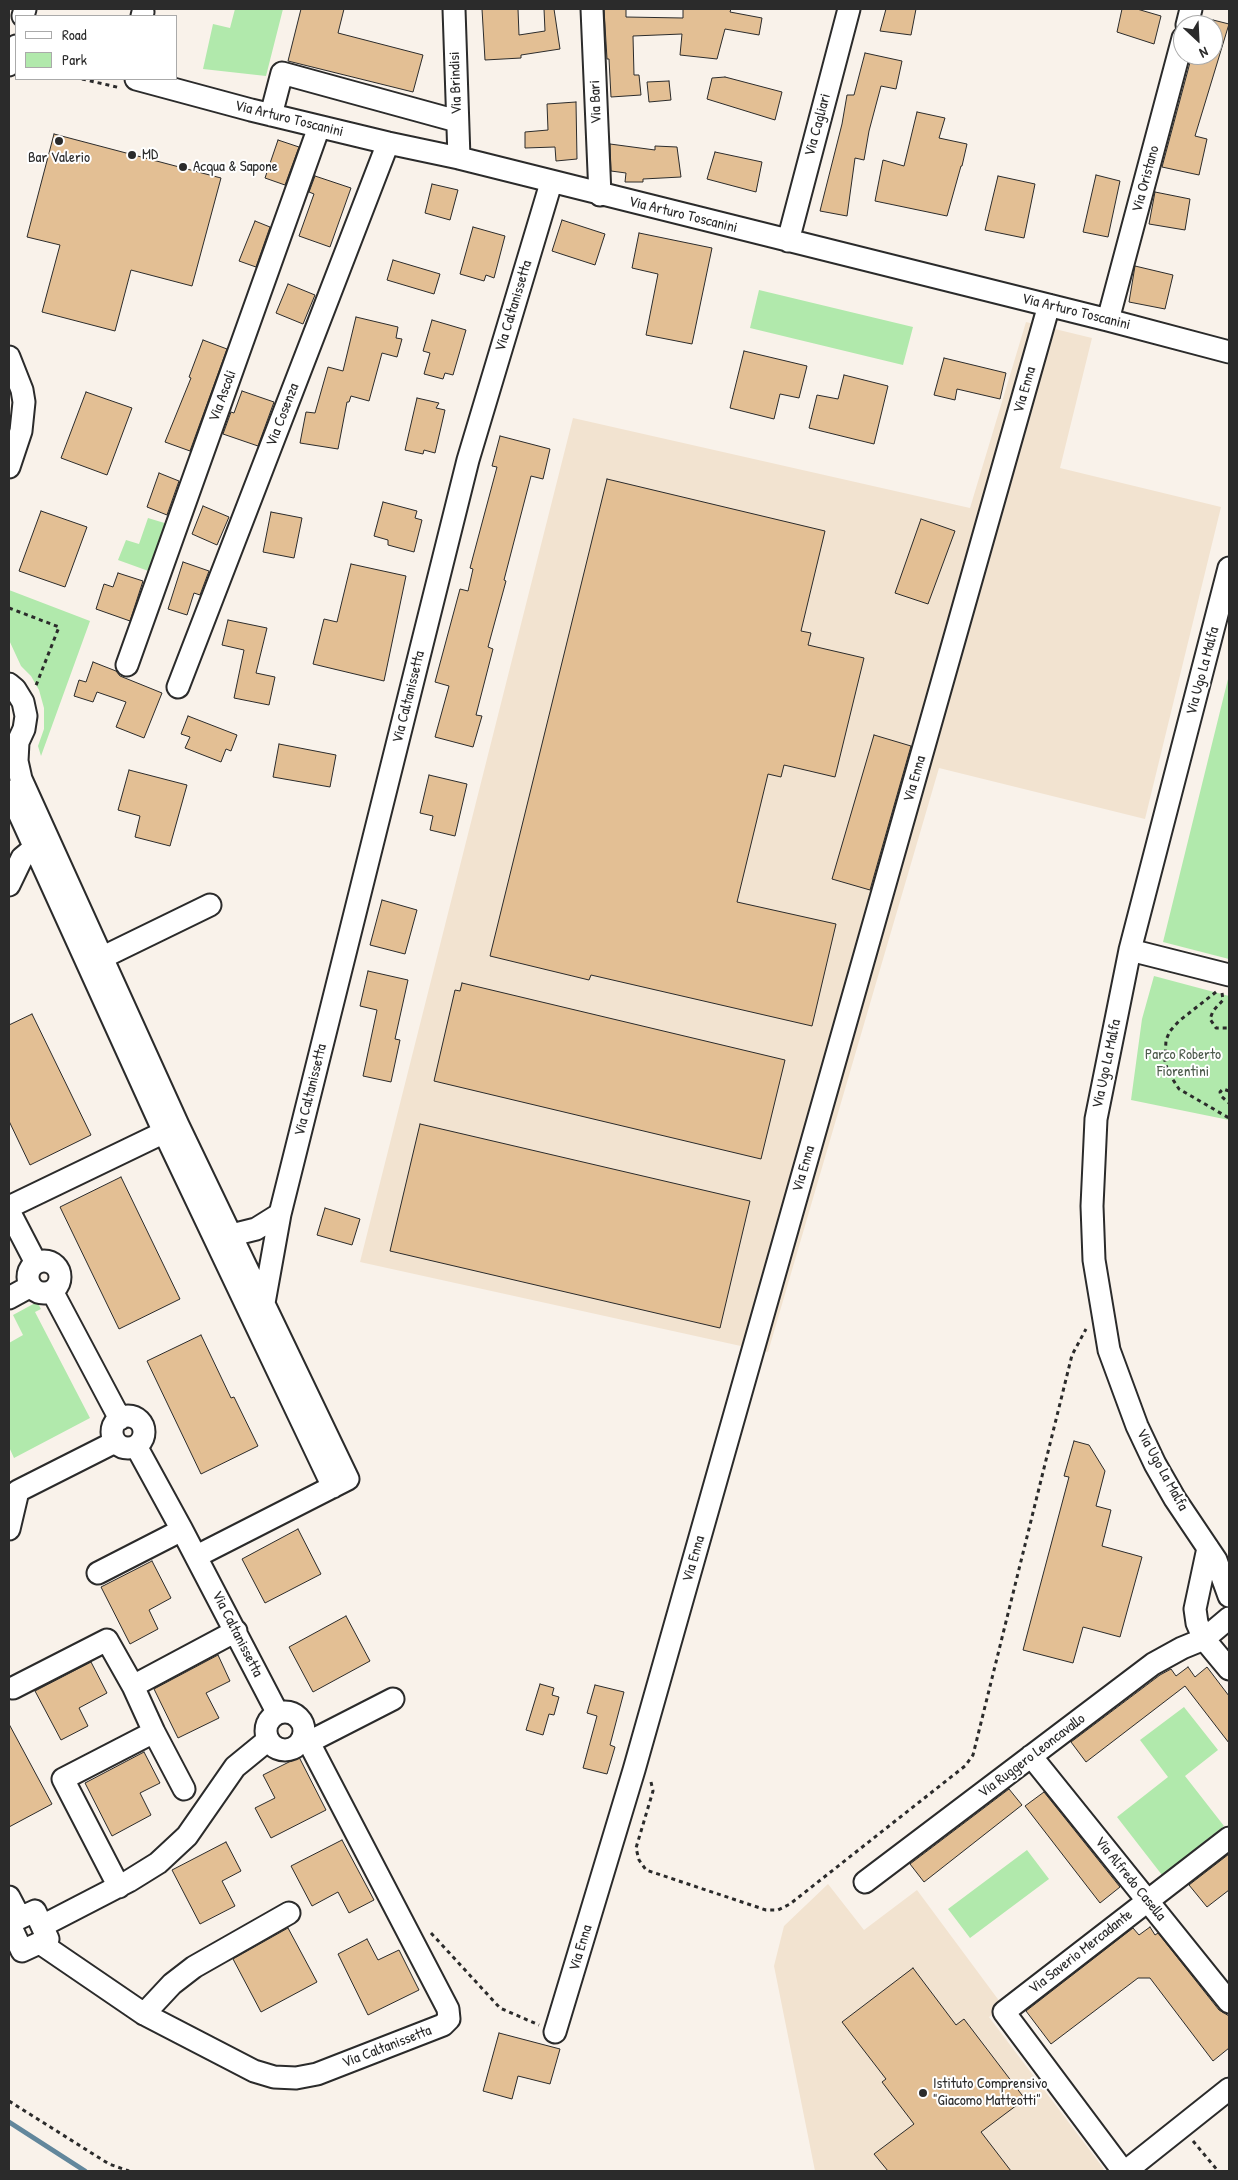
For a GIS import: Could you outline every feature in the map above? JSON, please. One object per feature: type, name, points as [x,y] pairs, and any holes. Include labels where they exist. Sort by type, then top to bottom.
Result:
[{"type":"street","name":"Via Brindisi","points":[[454,9],[458,158]]},
{"type":"street","name":"Via Bari","points":[[592,9],[600,195]]},
{"type":"street","name":"Via Cagliari","points":[[788,241],[849,9]]},
{"type":"street","points":[[9,65],[15,49]]},
{"type":"street","name":"Via Oristano","points":[[1108,320],[1176,65]]},
{"type":"street","points":[[271,115],[282,73],[457,121]]},
{"type":"street","name":"Via Arturo Toscanini","points":[[140,80],[271,115],[458,158],[551,183],[1049,305],[1229,352]]},
{"type":"street","name":"Via Ascoli","points":[[127,665],[318,126]]},
{"type":"street","name":"Via Cosenza","points":[[178,687],[388,143]]},
{"type":"street","name":"Via Caltanissetta","points":[[264,1303],[280,1214],[468,460],[551,183]]},
{"type":"street","name":"Via Enna","points":[[555,2032],[634,1770],[1049,305]]},
{"type":"street","points":[[9,357],[22,390],[24,402],[21,431],[9,467]]},
{"type":"street","name":"Via Ugo La Malfa","points":[[1229,568],[1130,950],[1096,1119],[1092,1215],[1094,1260],[1109,1350],[1137,1426],[1175,1499],[1218,1559],[1229,1596]]},
{"type":"street","points":[[9,684],[15,689],[23,702],[26,716],[24,729],[13,746],[21,779],[42,842],[171,1129],[340,1483]]},
{"type":"street","points":[[9,791],[42,842]]},
{"type":"street","points":[[9,885],[18,864],[42,842]]},
{"type":"street","points":[[95,960],[210,905]]},
{"type":"street","points":[[1130,950],[1229,975]]},
{"type":"street","points":[[9,1207],[171,1129]]},
{"type":"street","points":[[171,1129],[232,1235],[264,1303],[340,1483]]},
{"type":"street","points":[[9,1211],[36,1263]]},
{"type":"street","points":[[232,1235],[256,1229],[280,1214]]},
{"type":"street","points":[[46,1261],[55,1265],[58,1269],[59,1283],[52,1290],[38,1292],[28,1281],[29,1271],[36,1263],[46,1261]]},
{"type":"street","points":[[9,1298],[31,1286]]},
{"type":"street","points":[[52,1290],[120,1418]]},
{"type":"street","points":[[130,1416],[142,1425],[144,1434],[136,1446],[122,1448],[112,1437],[113,1426],[120,1418],[130,1416]]},
{"type":"street","points":[[9,1530],[18,1491],[115,1442]]},
{"type":"street","name":"Via Caltanissetta","points":[[136,1446],[278,1712]]},
{"type":"street","points":[[196,1556],[340,1483]]},
{"type":"street","points":[[98,1573],[182,1530]]},
{"type":"street","points":[[1218,1559],[1195,1609],[1197,1623],[1204,1639],[1229,1670]]},
{"type":"street","points":[[1204,1639],[1229,1617]]},
{"type":"street","points":[[1229,1617],[1229,1630]]},
{"type":"street","points":[[133,1686],[236,1631]]},
{"type":"street","name":"Via Ruggero Leoncavallo","points":[[865,1882],[1153,1664],[1182,1648],[1204,1639]]},
{"type":"street","points":[[13,1688],[107,1640],[133,1686],[184,1790]]},
{"type":"street","points":[[307,1738],[302,1720],[291,1712],[278,1712],[268,1722],[266,1728],[268,1740],[273,1746],[286,1750],[298,1745],[307,1738],[393,1699]]},
{"type":"street","points":[[119,1886],[64,1779],[154,1732]]},
{"type":"street","name":"Via Caltanissetta","points":[[20,1918],[35,1911],[41,1934],[144,2014],[261,2073],[287,2078],[317,2074],[440,2026],[446,2022],[449,2015],[448,2009],[307,1738]]},
{"type":"street","points":[[9,1897],[20,1918],[9,1923],[22,1951],[41,1934],[148,1870],[178,1846],[195,1826],[235,1767],[268,1740]]},
{"type":"street","name":"Via Alfredo Casella","points":[[1031,1756],[1229,2002]]},
{"type":"street","name":"Via Saverio Mercadante","points":[[1124,2171],[1004,2012],[1229,1838]]},
{"type":"street","points":[[144,2014],[172,1984],[194,1967],[289,1913]]},
{"type":"street","points":[[1124,2171],[1229,2089]]},
{"type":"path","points":[[9,608],[59,627],[34,690]]},
{"type":"path","points":[[1229,1028],[1216,1028],[1210,1018],[1223,998],[1219,991],[1179,1021],[1170,1031],[1165,1052],[1168,1072],[1179,1089],[1229,1118]]},
{"type":"path","points":[[1229,1091],[1223,1089],[1220,1092],[1221,1096],[1229,1103]]},
{"type":"path","points":[[634,1770],[644,1773],[650,1778],[653,1791],[636,1848],[639,1860],[646,1870],[766,1910],[778,1910],[790,1904],[965,1766],[973,1755],[1072,1355],[1100,1304]]},
{"type":"path","points":[[412,1938],[431,1933],[500,2008],[555,2032]]},
{"type":"path","points":[[9,2101],[109,2164],[129,2171]]},
{"type":"path","points":[[1184,2125],[1197,2147],[1218,2171]]},
{"type":"shaded area","points":[[1026,322],[1092,338],[1060,468],[1221,507],[1145,819],[939,768],[768,1352],[360,1262],[573,418],[970,508]]},
{"type":"shaded area","name":"Istituto Comprensivo \"Giacomo Matteotti\"","points":[[828,1884],[864,1930],[917,1890],[1003,2006],[989,2017],[1104,2169],[1101,2171],[815,2171],[774,1966],[784,1926]]},
{"type":"green space","points":[[235,9],[283,9],[266,76],[203,69],[213,24],[230,28]]},
{"type":"green space","points":[[759,290],[913,327],[903,365],[750,328]]},
{"type":"green space","points":[[148,518],[171,525],[154,573],[118,560],[126,540],[139,544]]},
{"type":"green space","points":[[9,590],[90,621],[41,756],[38,746],[44,729],[44,708],[39,690],[31,676],[21,666],[9,640]]},
{"type":"green space","points":[[1229,675],[1229,959],[1163,942]]},
{"type":"green space","name":"Parco Roberto Fiorentini","points":[[1154,976],[1229,996],[1229,1120],[1131,1100],[1142,1019]]},
{"type":"green space","points":[[37,1302],[41,1309],[35,1312],[90,1418],[14,1458],[9,1447],[9,1343],[23,1335],[13,1315]]},
{"type":"green space","points":[[1184,1707],[1218,1750],[1185,1776],[1224,1826],[1162,1875],[1117,1817],[1168,1777],[1140,1740]]},
{"type":"green space","points":[[1027,1850],[1049,1879],[970,1938],[948,1909]]},
{"type":"building","points":[[301,9],[344,9],[338,33],[423,55],[413,92],[288,61]]},
{"type":"building","points":[[482,9],[518,9],[519,35],[545,31],[544,9],[554,9],[560,49],[521,55],[521,58],[485,60]]},
{"type":"building","points":[[604,9],[626,9],[626,17],[683,18],[683,9],[731,9],[730,12],[762,18],[759,35],[725,29],[717,59],[680,55],[682,34],[633,36],[634,75],[639,75],[641,95],[611,97]]},
{"type":"building","points":[[886,9],[916,9],[911,35],[880,31]]},
{"type":"building","points":[[1122,9],[1137,9],[1161,16],[1154,44],[1117,32]]},
{"type":"building","points":[[1223,22],[1229,24],[1223,44]]},
{"type":"building","points":[[865,53],[902,61],[896,89],[881,86],[869,131],[864,160],[855,158],[847,216],[820,211],[842,124],[847,95],[854,95]]},
{"type":"building","points":[[1189,65],[1217,65],[1195,136],[1207,139],[1199,175],[1162,167]]},
{"type":"building","points":[[725,77],[782,92],[775,120],[707,99],[712,78]]},
{"type":"building","points":[[669,81],[671,100],[649,102],[647,82]]},
{"type":"building","points":[[576,102],[577,159],[556,161],[555,147],[525,148],[525,132],[548,130],[547,104]]},
{"type":"building","points":[[917,112],[945,118],[939,138],[967,144],[947,216],[875,201],[883,160],[904,166]]},
{"type":"building","points":[[54,134],[221,178],[192,286],[131,270],[115,331],[42,312],[60,245],[27,237]]},
{"type":"building","points":[[278,140],[299,147],[285,185],[265,178]]},
{"type":"building","points":[[610,144],[655,150],[655,146],[677,147],[681,177],[643,179],[643,182],[625,182],[626,173],[611,171]]},
{"type":"building","points":[[715,152],[762,162],[756,192],[707,179]]},
{"type":"building","points":[[1096,175],[1120,181],[1108,237],[1083,232]]},
{"type":"building","points":[[315,176],[351,188],[330,247],[299,236],[314,194],[309,192]]},
{"type":"building","points":[[998,176],[1035,184],[1024,238],[985,230]]},
{"type":"building","points":[[432,184],[458,190],[450,220],[425,213]]},
{"type":"building","points":[[1155,192],[1190,199],[1185,230],[1149,224]]},
{"type":"building","points":[[562,220],[605,234],[595,265],[552,251]]},
{"type":"building","points":[[255,221],[270,227],[256,267],[239,261]]},
{"type":"building","points":[[473,227],[505,236],[494,278],[486,275],[484,281],[460,274]]},
{"type":"building","points":[[639,233],[712,248],[692,344],[646,335],[658,274],[632,268]]},
{"type":"building","points":[[393,260],[440,274],[434,294],[387,280]]},
{"type":"building","points":[[1135,266],[1173,275],[1165,309],[1129,302]]},
{"type":"building","points":[[288,284],[315,295],[303,324],[276,313]]},
{"type":"building","points":[[356,317],[398,327],[396,338],[402,339],[397,357],[382,353],[369,401],[351,396],[349,402],[347,402],[338,449],[300,443],[306,412],[315,413],[328,367],[343,371]]},
{"type":"building","points":[[432,320],[466,330],[453,375],[445,373],[443,379],[424,374],[430,353],[423,351]]},
{"type":"building","points":[[203,340],[227,349],[190,451],[165,442],[191,378],[189,377]]},
{"type":"building","points":[[744,351],[807,366],[799,398],[780,394],[774,419],[730,408]]},
{"type":"building","points":[[944,358],[1006,373],[1000,399],[957,389],[955,400],[934,395]]},
{"type":"building","points":[[844,375],[888,386],[874,444],[809,428],[817,395],[838,399]]},
{"type":"building","points":[[242,391],[274,402],[258,446],[223,434],[231,412],[234,413]]},
{"type":"building","points":[[86,392],[132,408],[107,475],[61,458]]},
{"type":"building","points":[[417,398],[439,403],[436,408],[445,410],[435,453],[424,450],[423,454],[405,450]]},
{"type":"building","points":[[500,436],[550,449],[543,479],[531,476],[504,580],[506,581],[488,647],[493,649],[476,715],[482,716],[473,747],[435,737],[449,686],[435,682],[460,589],[468,591],[473,569],[470,568],[497,467],[492,466]]},
{"type":"building","points":[[159,473],[179,481],[167,515],[147,507]]},
{"type":"building","points":[[607,479],[825,531],[801,631],[811,633],[808,645],[864,658],[835,777],[784,765],[781,777],[768,774],[737,902],[836,924],[812,1026],[591,975],[589,980],[490,956]]},
{"type":"building","points":[[383,502],[417,511],[415,518],[422,520],[414,552],[388,545],[388,540],[374,536]]},
{"type":"building","points":[[203,506],[229,517],[217,545],[192,534]]},
{"type":"building","points":[[41,511],[87,527],[65,587],[19,571]]},
{"type":"building","points":[[271,512],[302,518],[294,558],[263,552]]},
{"type":"building","points":[[921,519],[955,531],[928,604],[895,593]]},
{"type":"building","points":[[183,562],[209,571],[200,595],[194,593],[187,615],[168,609]]},
{"type":"building","points":[[351,564],[406,576],[384,681],[313,664],[324,619],[337,622]]},
{"type":"building","points":[[118,573],[143,581],[130,621],[96,609],[104,584],[113,587]]},
{"type":"building","points":[[228,620],[267,628],[256,673],[275,677],[269,705],[234,698],[244,650],[222,645]]},
{"type":"building","points":[[93,662],[116,671],[120,676],[162,693],[144,738],[116,727],[126,702],[97,692],[93,702],[74,696],[79,680],[86,682]]},
{"type":"building","points":[[188,716],[237,735],[231,751],[226,749],[221,762],[185,748],[190,737],[181,734]]},
{"type":"building","points":[[874,735],[911,746],[870,890],[832,879]]},
{"type":"building","points":[[279,744],[336,755],[330,787],[273,777]]},
{"type":"building","points":[[129,770],[187,785],[170,846],[135,837],[140,816],[118,810]]},
{"type":"building","points":[[429,775],[467,784],[455,836],[430,830],[433,816],[420,813]]},
{"type":"building","points":[[382,900],[417,910],[405,954],[370,945]]},
{"type":"building","points":[[368,971],[408,980],[395,1039],[400,1040],[391,1082],[363,1076],[377,1010],[360,1006]]},
{"type":"building","points":[[462,983],[785,1060],[761,1159],[434,1081],[455,990],[460,991]]},
{"type":"building","points":[[32,1014],[91,1135],[30,1165],[9,1121],[9,1025]]},
{"type":"building","points":[[420,1124],[750,1201],[720,1328],[390,1251]]},
{"type":"building","points":[[121,1177],[180,1299],[119,1329],[60,1207]]},
{"type":"building","points":[[325,1208],[360,1219],[352,1245],[317,1235]]},
{"type":"building","points":[[201,1335],[231,1398],[234,1397],[258,1446],[201,1474],[147,1361]]},
{"type":"building","points":[[1074,1441],[1089,1445],[1105,1471],[1096,1506],[1111,1510],[1102,1546],[1142,1557],[1120,1637],[1083,1627],[1073,1663],[1023,1650],[1069,1477],[1064,1476]]},
{"type":"building","points":[[298,1529],[321,1574],[265,1603],[242,1559]]},
{"type":"building","points":[[152,1561],[171,1598],[149,1610],[158,1629],[130,1644],[101,1587]]},
{"type":"building","points":[[346,1616],[370,1661],[313,1692],[289,1647]]},
{"type":"building","points":[[218,1655],[230,1681],[206,1693],[219,1718],[178,1738],[154,1689]]},
{"type":"building","points":[[91,1662],[107,1693],[79,1708],[88,1726],[61,1740],[35,1691]]},
{"type":"building","points":[[1188,1667],[1195,1677],[1207,1667],[1229,1696],[1229,1743],[1185,1686],[1086,1762],[1071,1742],[1160,1675],[1171,1669],[1176,1676]]},
{"type":"building","points":[[540,1684],[554,1688],[552,1695],[559,1697],[554,1715],[549,1714],[543,1735],[526,1730]]},
{"type":"building","points":[[595,1685],[624,1692],[610,1745],[615,1747],[607,1774],[583,1768],[597,1716],[587,1713]]},
{"type":"building","points":[[9,1724],[52,1804],[9,1827]]},
{"type":"building","points":[[144,1752],[160,1783],[140,1793],[151,1815],[112,1836],[85,1783]]},
{"type":"building","points":[[299,1757],[326,1810],[271,1838],[255,1808],[275,1798],[263,1775]]},
{"type":"building","points":[[1009,1789],[1022,1805],[924,1882],[910,1864]]},
{"type":"building","points":[[1044,1792],[1120,1887],[1100,1903],[1025,1806]]},
{"type":"building","points":[[342,1840],[374,1900],[349,1913],[338,1892],[312,1906],[291,1866]]},
{"type":"building","points":[[226,1842],[241,1871],[222,1881],[235,1906],[200,1924],[172,1870]]},
{"type":"building","points":[[1229,1854],[1229,1890],[1207,1907],[1189,1885]]},
{"type":"building","points":[[1150,1927],[1155,1935],[1158,1933],[1219,2010],[1229,2016],[1229,2048],[1213,2061],[1150,1978],[1138,1978],[1051,2044],[1026,2011],[1133,1928],[1139,1935]]},
{"type":"building","points":[[288,1928],[317,1982],[261,2012],[233,1959]]},
{"type":"building","points":[[367,1939],[378,1960],[399,1950],[419,1990],[368,2015],[338,1954]]},
{"type":"building","points":[[913,1968],[956,2025],[964,2019],[1025,2099],[981,2132],[1011,2171],[888,2171],[874,2154],[914,2124],[882,2082],[886,2079],[842,2022]]},
{"type":"building","points":[[499,2033],[560,2049],[550,2084],[518,2076],[512,2099],[483,2091]]},
{"type":"waterway","points":[[9,2122],[85,2171]]},
{"type":"place","name":"Bar Valerio","points":[[59,141]]},
{"type":"place","name":"MD","points":[[132,155]]},
{"type":"place","name":"Acqua & Sapone","points":[[183,167]]},
{"type":"place","name":"Istituto Comprensivo \"Giacomo Matteotti\"","points":[[923,2093]]}]
